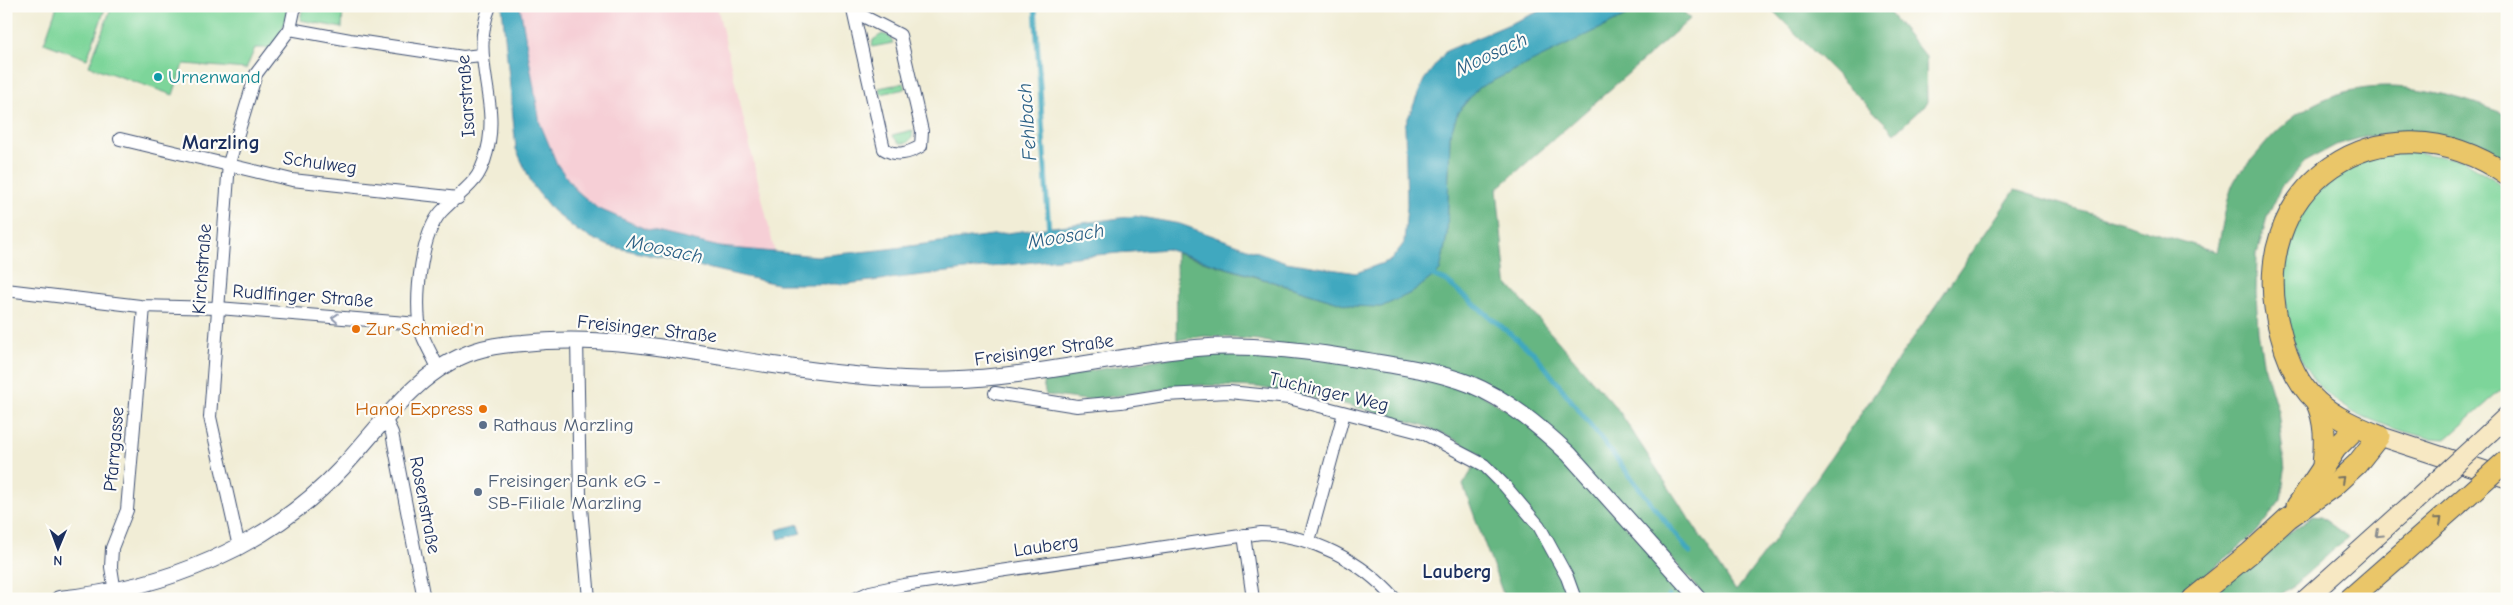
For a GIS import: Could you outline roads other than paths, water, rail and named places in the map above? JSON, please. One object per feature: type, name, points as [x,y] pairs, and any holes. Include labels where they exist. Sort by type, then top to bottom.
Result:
[{"type":"main road","points":[[2507,175],[2486,162],[2467,154],[2436,147],[2407,144],[2374,148],[2335,163],[2307,186],[2295,202],[2281,235],[2275,266],[2274,305],[2288,358],[2306,391],[2316,401],[2358,427],[2379,436],[2507,478]]},
{"type":"main road","points":[[2316,401],[2323,418],[2324,451],[2322,467]]},
{"type":"main road","points":[[2306,599],[2507,416]]},
{"type":"main road","points":[[2288,518],[2322,467],[2347,436],[2358,427]]},
{"type":"main road","points":[[2193,599],[2250,553],[2288,518],[2345,475],[2379,436]]},
{"type":"main road","points":[[2350,599],[2507,460]]},
{"type":"street","name":"Kirchstraße","points":[[239,547],[210,417],[229,163],[256,74],[290,29],[295,6]]},
{"type":"street","name":"Isarstraße","points":[[438,368],[419,324],[422,264],[430,228],[443,211],[471,186],[482,168],[489,138],[488,98],[481,55],[482,35],[490,6]]},
{"type":"street","points":[[852,8],[900,35],[922,131],[921,146],[915,150],[897,154],[884,149],[852,8]]},
{"type":"street","points":[[290,29],[463,57],[481,55]]},
{"type":"street","name":"Schulweg","points":[[120,139],[306,182],[458,198]]},
{"type":"street","name":"Rudlfinger Straße","points":[[6,290],[144,307],[218,308],[419,324]]},
{"type":"street","name":"Pfarrgasse","points":[[115,595],[111,567],[112,548],[122,528],[127,510],[144,307]]},
{"type":"street","points":[[577,340],[580,496],[589,599]]},
{"type":"street","name":"Freisinger Straße","points":[[59,599],[115,595],[215,560],[239,547],[310,499],[438,368],[477,350],[517,343],[577,340],[648,345],[816,371],[950,382],[988,379],[1196,348],[1290,349],[1412,368],[1470,384],[1495,397],[1547,434],[1569,454],[1699,599]]},
{"type":"street","name":"Tuchinger Weg","points":[[995,393],[1078,406],[1164,395],[1230,392],[1289,398],[1423,434],[1484,465],[1539,526],[1567,577],[1575,599]]},
{"type":"street","points":[[1309,541],[1344,413]]},
{"type":"street","name":"Rosenstraße","points":[[386,420],[392,433],[424,599]]},
{"type":"street","name":"Lauberg","points":[[855,599],[870,592],[904,586],[1244,535],[1275,534],[1309,541],[1360,568],[1384,586],[1395,599]]},
{"type":"street","points":[[1244,535],[1253,599]]},
{"type":"water","name":"Moosach","points":[[502,6],[520,6],[540,123],[557,164],[575,189],[597,208],[648,230],[720,247],[817,256],[880,250],[1135,216],[1180,224],[1286,262],[1356,273],[1391,260],[1404,243],[1407,205],[1405,125],[1424,80],[1446,51],[1552,6],[1646,6],[1478,88],[1458,112],[1450,135],[1447,235],[1440,271],[1413,292],[1381,307],[1352,306],[1166,249],[1084,256],[846,284],[777,284],[609,246],[579,232],[552,210],[533,186],[516,149]]},
{"type":"water","points":[[799,524],[801,533],[779,539],[777,530]]},
{"type":"waterway","name":"Fehlbach","points":[[1035,6],[1049,233]]},
{"type":"waterway","points":[[1430,274],[1446,281],[1535,354],[1690,553]]},
{"type":"place","name":"Urnenwand","points":[[158,77]]},
{"type":"place","name":"Zur Schmied'n","points":[[356,329]]},
{"type":"place","name":"Hanoi Express","points":[[483,409]]},
{"type":"place","name":"Rathaus Marzling","points":[[483,425]]},
{"type":"place","name":"Freisinger Bank eG - SB-Filiale Marzling","points":[[478,492]]},
{"type":"district","name":"Marzling","points":[[221,142]]},
{"type":"district","name":"Lauberg","points":[[1457,571]]}]
